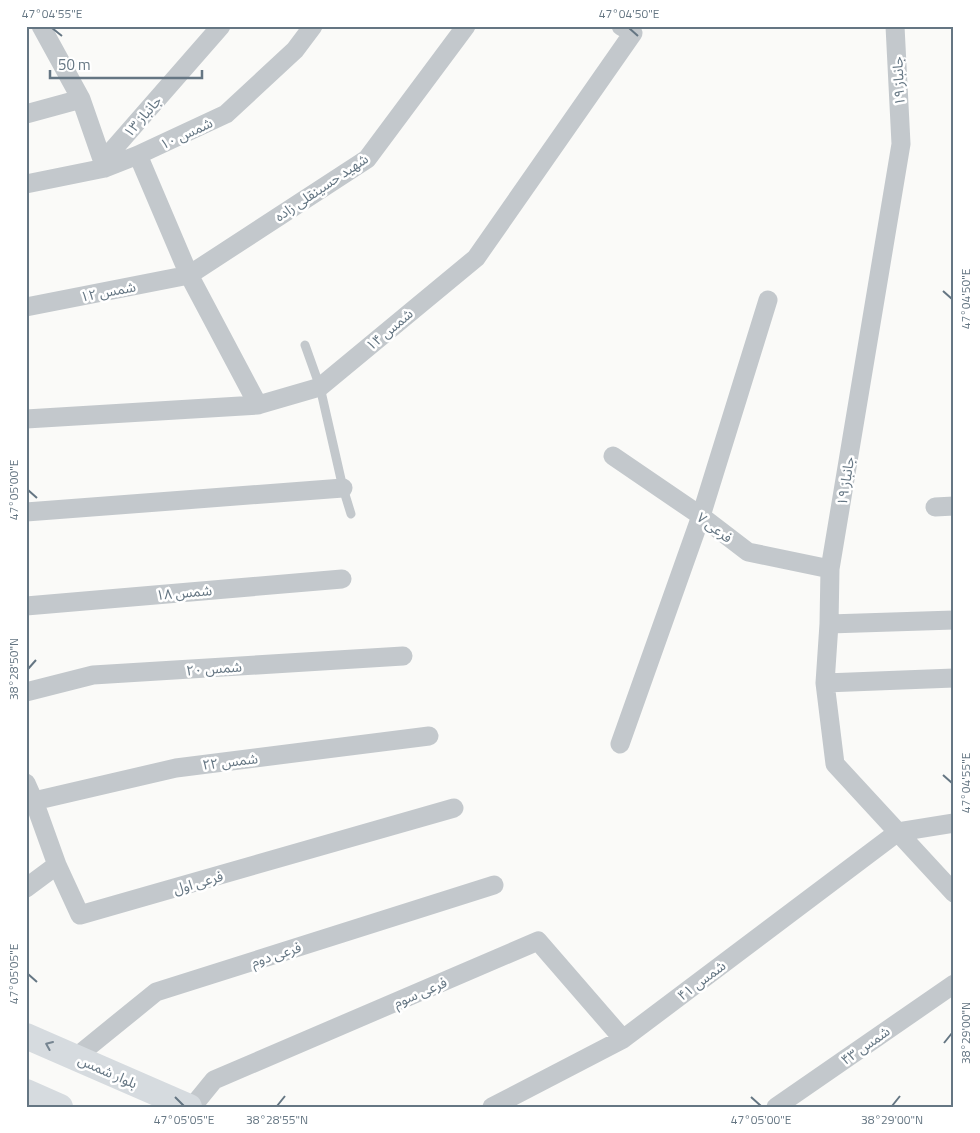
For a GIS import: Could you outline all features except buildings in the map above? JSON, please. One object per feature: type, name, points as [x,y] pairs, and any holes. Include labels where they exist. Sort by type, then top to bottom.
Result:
[{"type":"street","points":[[41,26],[80,99],[104,164]]},
{"type":"street","name":"جانباز ۱۳","points":[[104,164],[221,26]]},
{"type":"street","name":"شمس ۱۰","points":[[26,184],[138,154],[226,114],[295,50],[313,26]]},
{"type":"street","name":"شهید حسینقلی زاده","points":[[189,275],[367,159],[466,26]]},
{"type":"street","name":"جانباز ۱۹","points":[[895,26],[901,144],[830,570],[825,683],[834,764],[954,893]]},
{"type":"street","name":"شمس ۱۴","points":[[26,419],[258,405],[320,386],[476,258],[627,30]]},
{"type":"street","points":[[26,114],[80,99]]},
{"type":"street","points":[[138,154],[189,275],[258,405]]},
{"type":"street","name":"شمس ۱۲","points":[[26,307],[189,275]]},
{"type":"street","points":[[620,744],[701,516],[768,300]]},
{"type":"street","name":"فرعی ۷","points":[[613,456],[701,516],[748,552],[830,570]]},
{"type":"street","points":[[26,512],[343,488]]},
{"type":"street","points":[[935,507],[954,506]]},
{"type":"street","name":"شمس ۱۸","points":[[26,606],[342,579]]},
{"type":"street","points":[[829,624],[954,620]]},
{"type":"street","name":"شمس ۲۰","points":[[26,692],[93,675],[403,656]]},
{"type":"street","points":[[825,683],[954,678]]},
{"type":"street","name":"شمس ۲۲","points":[[34,801],[176,768],[429,736]]},
{"type":"street","name":"فرعی اول","points":[[26,783],[56,864],[80,915],[454,808]]},
{"type":"street","points":[[898,832],[954,823]]},
{"type":"street","name":"شمس ۴۱","points":[[492,1107],[623,1039],[898,832]]},
{"type":"street","points":[[26,888],[56,864]]},
{"type":"street","name":"فرعی دوم","points":[[76,1057],[156,992],[494,885]]},
{"type":"street","name":"فرعی سوم","points":[[191,1107],[214,1080],[538,941],[623,1039]]},
{"type":"street","name":"شمس ۴۳","points":[[776,1107],[954,984]]},
{"type":"street","name":"بلوار شمس","points":[[26,1036],[191,1107]]},
{"type":"street","points":[[26,1092],[60,1107]]},
{"type":"lane","points":[[305,345],[320,386],[343,488],[351,514]]}]
